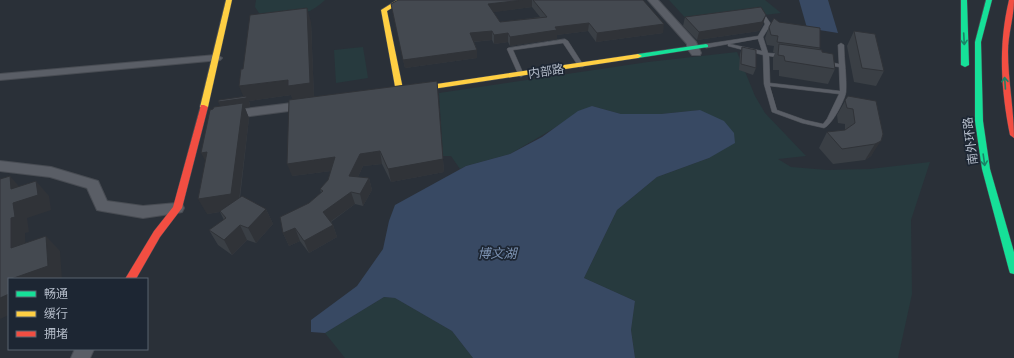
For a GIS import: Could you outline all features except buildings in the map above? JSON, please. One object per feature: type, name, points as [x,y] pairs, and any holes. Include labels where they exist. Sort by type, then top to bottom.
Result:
[{"type":"main road","points":[[131,278],[156,234],[177,208],[202,119],[229,0]]},
{"type":"main road","name":"内部路","points":[[402,0],[384,10],[396,93],[521,74],[694,51],[706,46]]},
{"type":"main road","points":[[964,0],[966,71],[979,121]]},
{"type":"main road","points":[[1012,0],[1008,14],[1003,59],[1005,87],[1014,135]]},
{"type":"main road","name":"南外环路","points":[[988,2],[978,42],[979,121],[986,169],[1014,270]]},
{"type":"street","points":[[652,0],[692,44],[694,51]]},
{"type":"street","points":[[0,77],[216,58]]},
{"type":"street","points":[[202,119],[321,103]]},
{"type":"street","points":[[0,166],[51,172],[93,185],[102,206],[142,212],[177,208]]},
{"type":"lane","points":[[706,46],[760,37],[768,24],[760,12]]},
{"type":"lane","points":[[760,37],[766,54],[767,84],[774,112],[804,122],[824,126],[830,120],[843,94],[841,45]]},
{"type":"lane","points":[[521,74],[510,49],[565,41],[581,66]]},
{"type":"lane","points":[[720,44],[736,46],[766,54],[789,57]]},
{"type":"lane","points":[[819,62],[842,66]]},
{"type":"lane","points":[[767,84],[843,94]]},
{"type":"green space","points":[[256,0],[325,0],[310,11],[285,17],[259,13],[255,7]]},
{"type":"green space","points":[[669,0],[765,0],[781,13],[691,24]]},
{"type":"green space","points":[[363,47],[368,78],[336,83],[334,50]]},
{"type":"green space","points":[[737,52],[755,96],[765,113],[806,156],[778,159],[791,167],[827,170],[870,169],[930,162],[911,220],[912,294],[898,358],[635,358],[631,330],[635,301],[584,278],[617,210],[657,177],[709,158],[700,110],[661,114],[621,114],[592,106],[510,154],[460,169],[451,156],[443,156],[439,93],[648,62]]},
{"type":"green space","points":[[384,297],[395,298],[452,331],[473,358],[345,358],[325,333]]},
{"type":"water","points":[[799,0],[828,0],[838,33],[807,28]]},
{"type":"water","name":"博文湖","points":[[592,106],[621,114],[661,114],[700,110],[724,121],[734,133],[735,143],[709,158],[657,177],[617,210],[584,278],[635,301],[631,330],[635,358],[473,358],[452,331],[395,298],[384,297],[325,333],[311,332],[311,320],[357,286],[383,249],[389,221],[395,205],[466,166],[510,154],[542,137],[578,111]]},
{"type":"traffic: fast","points":[[964,0],[965,65]]},
{"type":"traffic: fast","points":[[989,0],[978,42],[979,121],[986,169],[1014,270]]},
{"type":"traffic: fast","points":[[638,56],[706,46]]},
{"type":"traffic: slow","points":[[204,107],[229,0]]},
{"type":"traffic: slow","points":[[402,0],[384,10],[400,92],[638,56]]},
{"type":"traffic: jam","points":[[1012,0],[1006,34],[1005,68],[1008,101],[1014,135]]},
{"type":"traffic: jam","points":[[131,278],[157,234],[177,208],[204,107]]}]
